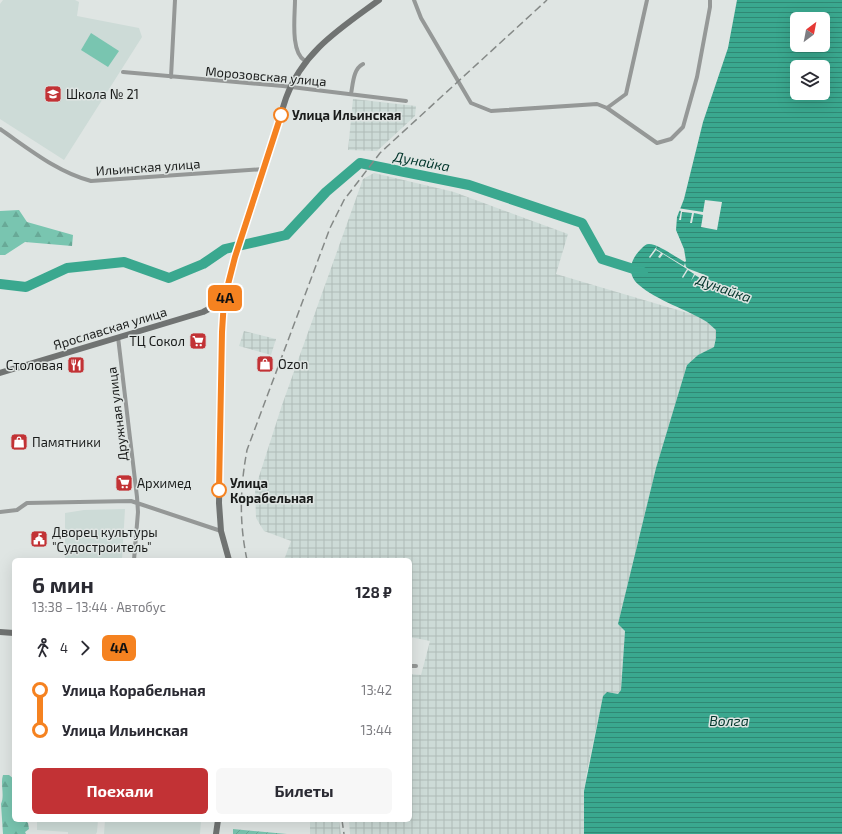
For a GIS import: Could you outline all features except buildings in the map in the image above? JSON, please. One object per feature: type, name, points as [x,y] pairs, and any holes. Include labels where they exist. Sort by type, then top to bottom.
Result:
[{"type":"street","points":[[171,77],[175,0]]},
{"type":"street","points":[[295,0],[295,47],[300,58],[305,61]]},
{"type":"street","points":[[228,558],[221,531],[218,466],[224,300],[235,257],[265,169],[290,88],[305,61],[320,46],[379,0]]},
{"type":"street","points":[[414,0],[421,18],[471,103],[491,110],[597,104],[608,108],[657,143],[671,139],[683,127],[697,77],[710,0]]},
{"type":"street","points":[[608,108],[626,94],[647,0]]},
{"type":"street","points":[[351,94],[355,74],[360,65],[363,64]]},
{"type":"street","name":"Морозовская улица","points":[[123,72],[351,94],[406,101]]},
{"type":"street","name":"Ильинская улица","points":[[0,129],[50,163],[73,176],[91,181],[265,169]]},
{"type":"street","name":"Ярославская улица","points":[[0,373],[203,312],[224,300]]},
{"type":"street","name":"Дружная улица","points":[[118,337],[137,502],[134,558]]},
{"type":"street","points":[[0,512],[18,510],[28,503],[131,501],[221,531]]},
{"type":"street","points":[[0,632],[12,633]]},
{"type":"street","points":[[216,834],[218,822]]},
{"type":"shaded area","name":"Школа № 21","points":[[3,0],[75,0],[79,2],[77,16],[139,28],[142,37],[64,160],[0,119],[0,4]]},
{"type":"shaded area","points":[[353,99],[416,106],[415,116],[377,151],[348,150]]},
{"type":"shaded area","points":[[374,173],[454,192],[568,234],[556,274],[698,316],[713,326],[716,330],[714,347],[698,355],[687,365],[656,468],[618,624],[625,631],[621,690],[618,694],[607,692],[603,696],[587,771],[584,791],[584,834],[350,834],[349,822],[412,822],[412,674],[421,675],[430,641],[412,637],[412,558],[285,558],[291,541],[264,531],[256,518],[255,489],[282,405],[363,179]]},
{"type":"shaded area","points":[[244,331],[276,339],[271,355],[239,346]]},
{"type":"shaded area","points":[[125,509],[122,558],[65,558],[65,513],[84,510]]},
{"type":"shaded area","points":[[37,822],[98,822],[96,834],[68,834],[68,832],[37,830]]},
{"type":"shaded area","points":[[105,822],[201,822],[200,834],[104,834]]},
{"type":"shaded area","points":[[310,822],[339,822],[341,834],[310,834]]},
{"type":"green space","points":[[91,33],[119,51],[108,67],[81,50]]},
{"type":"green space","points":[[19,210],[27,222],[73,235],[72,246],[25,242],[5,255],[0,255],[0,211]]},
{"type":"green space","points":[[3,775],[9,775],[12,777],[12,822],[27,822],[29,829],[25,832],[26,834],[3,834],[1,804],[3,797]]},
{"type":"green space","points":[[233,829],[287,834],[233,834]]},
{"type":"water","name":"Волга","points":[[737,0],[842,0],[842,834],[584,834],[584,791],[603,696],[607,692],[618,694],[621,690],[625,631],[618,624],[656,468],[687,365],[698,355],[714,347],[716,338],[716,330],[707,322],[646,290],[635,281],[631,271],[632,262],[638,252],[648,244],[657,246],[685,262],[686,261],[684,249],[676,230],[677,217],[684,199],[703,122],[728,48]]},
{"type":"pier","points":[[705,200],[722,202],[717,230],[701,227],[703,215],[694,213],[692,223],[690,223],[692,213],[682,212],[681,220],[679,220],[681,211],[677,210],[677,208],[703,212]]},
{"type":"pier","points":[[657,246],[656,249],[684,266],[685,263],[686,267],[689,269],[705,275],[705,279],[712,281],[706,290],[703,288],[706,282],[695,275],[691,281],[694,274],[688,270],[683,278],[682,277],[687,269],[663,254],[660,258],[658,257],[661,253],[656,250],[650,258],[649,257]]},
{"type":"waterway","name":"Дунайка","points":[[0,284],[26,287],[67,268],[124,262],[169,278],[203,264],[225,249],[286,235],[326,192],[360,163],[469,185],[582,223],[602,259],[643,272]]},
{"type":"railway","points":[[247,558],[244,546],[241,505],[247,450],[330,228],[344,200],[380,153],[547,0]]},
{"type":"railway","points":[[342,822],[344,834]]},
{"type":"bus line","name":"4А","points":[[219,490],[218,466],[224,300],[235,257],[265,169],[281,115]]},
{"type":"place","name":"Школа № 21","points":[[53,94]]},
{"type":"place","name":"Улица Ильинская","points":[[281,115]]},
{"type":"place","name":"ТЦ Сокол","points":[[198,341]]},
{"type":"place","name":"Ozon","points":[[265,364]]},
{"type":"place","name":"Столовая","points":[[76,365]]},
{"type":"place","name":"Памятники","points":[[19,442]]},
{"type":"place","name":"Архимед","points":[[124,483]]},
{"type":"place","name":"Улица Корабельная","points":[[219,490]]},
{"type":"place","name":"Дворец культуры \"Судостроитель\"","points":[[39,539]]}]
